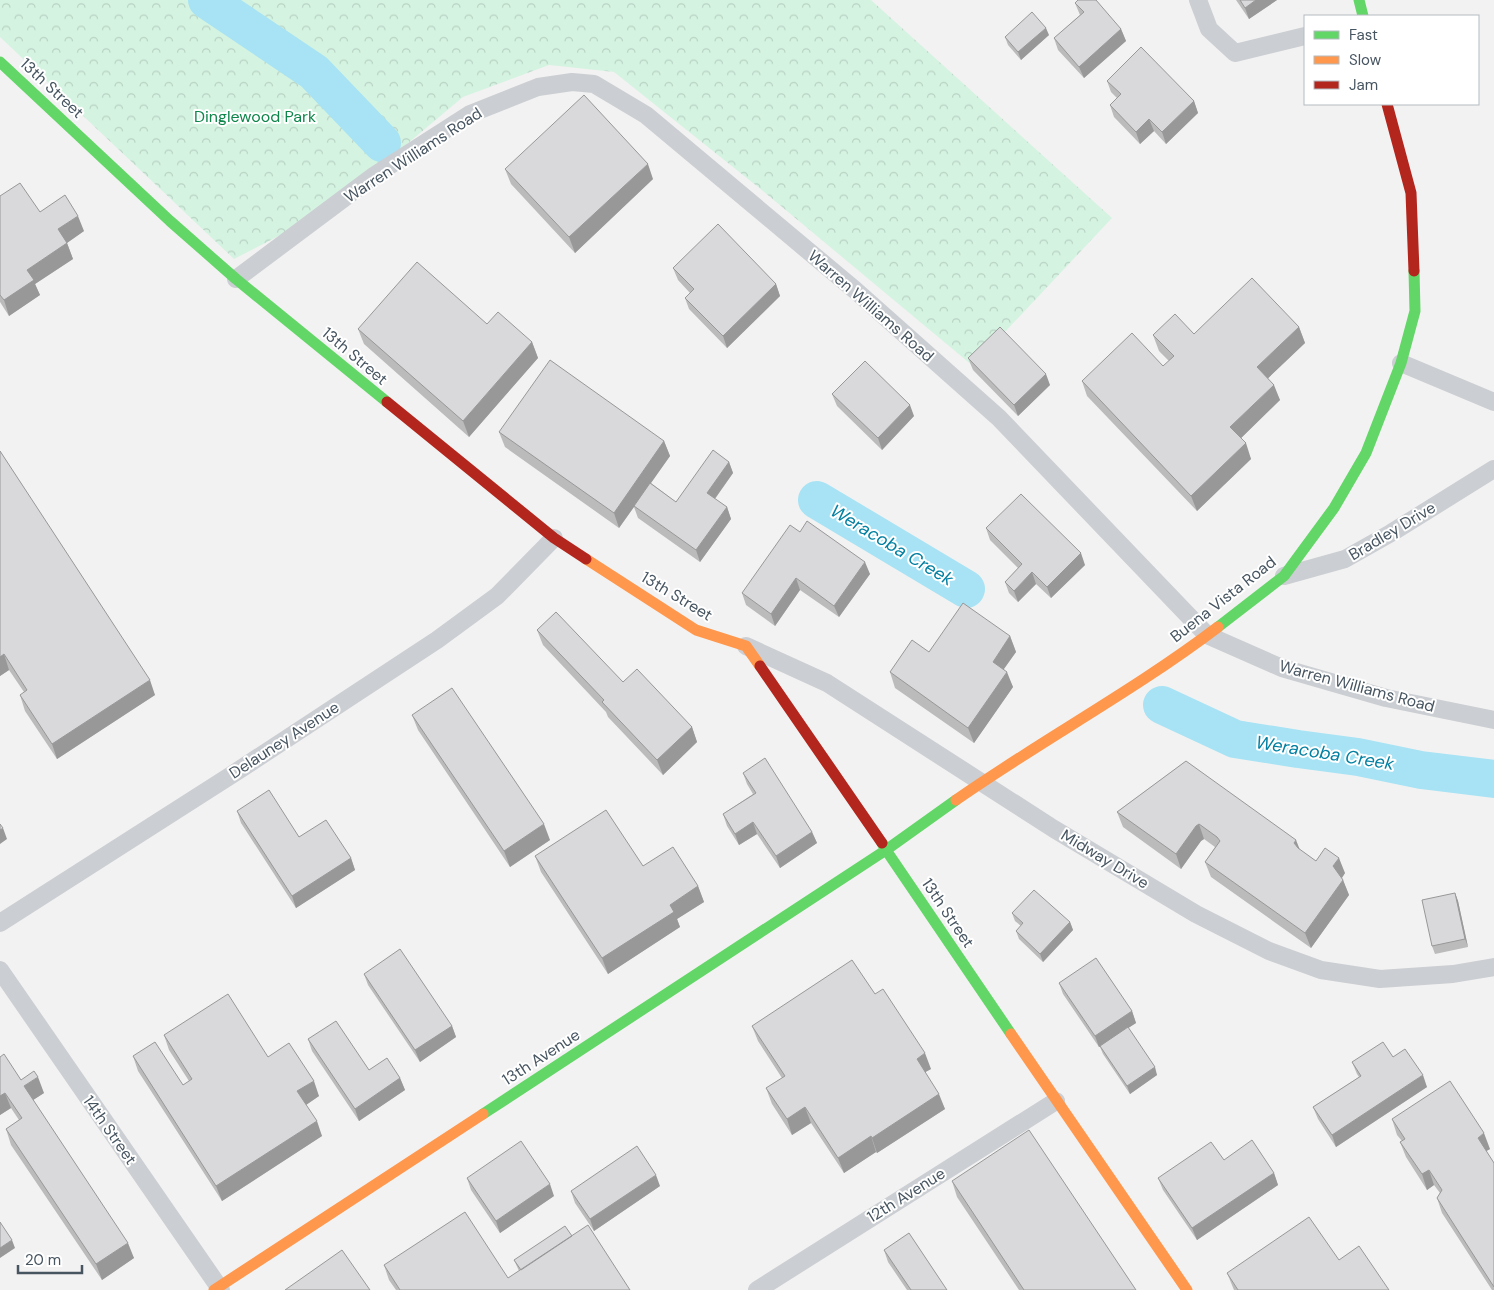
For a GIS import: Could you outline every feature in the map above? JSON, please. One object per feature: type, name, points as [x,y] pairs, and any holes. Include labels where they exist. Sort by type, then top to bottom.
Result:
[{"type":"main road","points":[[1359,0],[1363,15]]},
{"type":"main road","name":"13th Street","points":[[0,62],[170,221],[236,279],[554,538],[696,630],[746,646],[1186,1290]]},
{"type":"main road","name":"Buena Vista Road","points":[[886,850],[982,782],[1116,697],[1207,634],[1284,576],[1334,508],[1366,453],[1401,363],[1415,311],[1411,193],[1387,105]]},
{"type":"main road","name":"13th Avenue","points":[[218,1289],[886,850]]},
{"type":"street","points":[[1198,0],[1209,28],[1235,53],[1304,36]]},
{"type":"street","name":"Warren Williams Road","points":[[236,279],[375,175],[470,114],[538,86],[572,82],[594,84],[646,116],[855,290],[999,418],[1207,634],[1282,668],[1386,698],[1494,720]]},
{"type":"street","points":[[1401,363],[1494,402]]},
{"type":"street","name":"Bradley Drive","points":[[1284,576],[1345,559],[1391,533],[1494,469]]},
{"type":"street","name":"Delauney Avenue","points":[[0,923],[233,774],[437,640],[497,596],[554,538]]},
{"type":"street","name":"Midway Drive","points":[[746,646],[827,683],[1054,829],[1196,914],[1269,951],[1321,970],[1380,979],[1453,974],[1494,967]]},
{"type":"street","name":"14th Street","points":[[0,970],[218,1289]]},
{"type":"street","name":"12th Avenue","points":[[757,1290],[1056,1101]]},
{"type":"green space","name":"Dinglewood Park","points":[[0,0],[871,0],[1112,218],[973,366],[758,187],[614,72],[549,65],[463,97],[327,211],[234,259],[0,37]]},
{"type":"building","points":[[1078,0],[1096,0],[1121,29],[1079,67],[1054,38],[1084,12],[1075,3]]},
{"type":"building","points":[[1240,0],[1256,0],[1245,8]]},
{"type":"building","points":[[1032,12],[1046,28],[1018,52],[1005,37]]},
{"type":"building","points":[[1141,47],[1194,101],[1162,132],[1149,119],[1136,132],[1110,105],[1121,94],[1107,81]]},
{"type":"building","points":[[584,95],[648,164],[569,237],[505,169]]},
{"type":"building","points":[[20,183],[40,212],[65,195],[78,216],[58,229],[67,243],[27,270],[34,280],[4,300],[0,295],[0,196]]},
{"type":"building","points":[[718,224],[776,284],[723,336],[685,298],[694,289],[673,268]]},
{"type":"building","points":[[417,262],[487,324],[498,312],[532,342],[463,421],[358,329]]},
{"type":"building","points":[[1252,278],[1299,327],[1257,367],[1274,385],[1230,427],[1246,443],[1191,496],[1082,381],[1132,333],[1163,366],[1174,356],[1153,335],[1175,314],[1194,334]]},
{"type":"building","points":[[1000,327],[1046,374],[1014,405],[968,358]]},
{"type":"building","points":[[550,360],[664,441],[614,513],[499,432]]},
{"type":"building","points":[[865,361],[910,405],[878,438],[832,394]]},
{"type":"building","points":[[713,450],[729,462],[707,493],[727,507],[696,550],[634,506],[650,483],[676,502]]},
{"type":"building","points":[[0,451],[150,680],[52,744],[20,695],[27,690],[4,654],[0,657]]},
{"type":"building","points":[[1021,494],[1081,553],[1047,587],[1032,572],[1014,591],[1005,582],[1022,564],[986,528]]},
{"type":"building","points":[[807,521],[865,562],[834,606],[796,578],[771,614],[742,593],[790,525],[800,532]]},
{"type":"building","points":[[963,603],[1010,636],[993,662],[1007,672],[968,728],[890,672],[912,640],[929,652]]},
{"type":"building","points":[[556,612],[623,682],[637,669],[692,727],[657,760],[602,702],[604,700],[537,630]]},
{"type":"building","points":[[452,688],[544,824],[504,851],[412,715]]},
{"type":"building","points":[[765,758],[812,832],[776,856],[753,822],[735,834],[723,814],[756,793],[743,773]]},
{"type":"building","points":[[1186,761],[1296,840],[1294,843],[1298,848],[1316,861],[1325,848],[1339,858],[1333,866],[1343,880],[1305,933],[1205,862],[1220,841],[1199,824],[1176,854],[1117,812]]},
{"type":"building","points":[[269,790],[299,837],[326,820],[351,858],[292,896],[237,811]]},
{"type":"building","points":[[606,810],[643,866],[673,847],[698,886],[670,905],[674,912],[602,958],[535,856]]},
{"type":"building","points":[[1034,890],[1070,922],[1040,954],[1016,931],[1023,923],[1012,913]]},
{"type":"building","points":[[1455,893],[1465,939],[1432,946],[1422,900]]},
{"type":"building","points":[[400,949],[452,1026],[415,1050],[364,974]]},
{"type":"building","points":[[1096,958],[1132,1011],[1095,1036],[1059,983]]},
{"type":"building","points":[[852,960],[875,994],[883,989],[925,1053],[917,1059],[939,1094],[838,1158],[805,1107],[787,1119],[766,1088],[785,1076],[752,1026]]},
{"type":"building","points":[[228,994],[268,1057],[289,1043],[314,1081],[297,1091],[317,1121],[216,1186],[133,1056],[155,1042],[183,1085],[192,1079],[164,1035]]},
{"type":"building","points":[[336,1021],[369,1070],[387,1058],[400,1078],[355,1109],[308,1039]]},
{"type":"building","points":[[1128,1027],[1155,1067],[1127,1086],[1100,1046]]},
{"type":"building","points":[[1383,1042],[1393,1057],[1405,1049],[1423,1075],[1332,1135],[1313,1107],[1361,1076],[1352,1062]]},
{"type":"building","points":[[4,1054],[21,1080],[34,1071],[38,1077],[24,1086],[128,1243],[96,1264],[6,1129],[22,1118],[5,1093],[0,1096],[0,1057]]},
{"type":"building","points":[[1450,1081],[1484,1133],[1478,1138],[1494,1163],[1494,1287],[1437,1198],[1442,1190],[1429,1170],[1422,1174],[1400,1142],[1405,1139],[1392,1119]]},
{"type":"building","points":[[1029,1130],[1136,1290],[1024,1290],[952,1181]]},
{"type":"building","points":[[1252,1140],[1274,1173],[1192,1228],[1158,1178],[1211,1142],[1224,1160]]},
{"type":"building","points":[[521,1141],[550,1184],[496,1221],[467,1178]]},
{"type":"building","points":[[637,1146],[656,1175],[590,1219],[571,1191]]},
{"type":"building","points":[[465,1212],[508,1278],[588,1225],[630,1290],[400,1290],[384,1265]]},
{"type":"building","points":[[1309,1217],[1339,1260],[1359,1246],[1389,1290],[1238,1290],[1227,1273]]},
{"type":"building","points":[[0,1222],[12,1240],[0,1248]]},
{"type":"building","points":[[565,1226],[572,1236],[521,1270],[514,1260]]},
{"type":"building","points":[[909,1233],[947,1290],[911,1290],[884,1250]]},
{"type":"building","points":[[342,1250],[370,1290],[285,1290]]},
{"type":"waterway","name":"Weracoba Creek","points":[[207,0],[314,72],[382,143]]},
{"type":"waterway","name":"Weracoba Creek","points":[[817,500],[966,589]]},
{"type":"waterway","name":"Weracoba Creek","points":[[1162,705],[1235,739],[1358,757],[1421,770],[1494,779]]},
{"type":"traffic: fast","points":[[1359,0],[1363,15]]},
{"type":"traffic: fast","points":[[0,62],[170,221],[236,279],[387,402]]},
{"type":"traffic: fast","points":[[1218,627],[1284,576],[1334,508],[1366,453],[1401,363],[1415,311],[1414,271]]},
{"type":"traffic: fast","points":[[956,800],[886,850],[1011,1034]]},
{"type":"traffic: fast","points":[[483,1114],[886,850],[882,843]]},
{"type":"traffic: slow","points":[[586,559],[696,630],[746,646],[760,666]]},
{"type":"traffic: slow","points":[[956,800],[1121,694],[1218,627]]},
{"type":"traffic: slow","points":[[1011,1034],[1187,1290]]},
{"type":"traffic: slow","points":[[214,1290],[483,1114]]},
{"type":"traffic: jam","points":[[1387,105],[1411,193],[1414,271]]},
{"type":"traffic: jam","points":[[387,402],[554,538],[586,559]]},
{"type":"traffic: jam","points":[[760,666],[882,843]]}]
